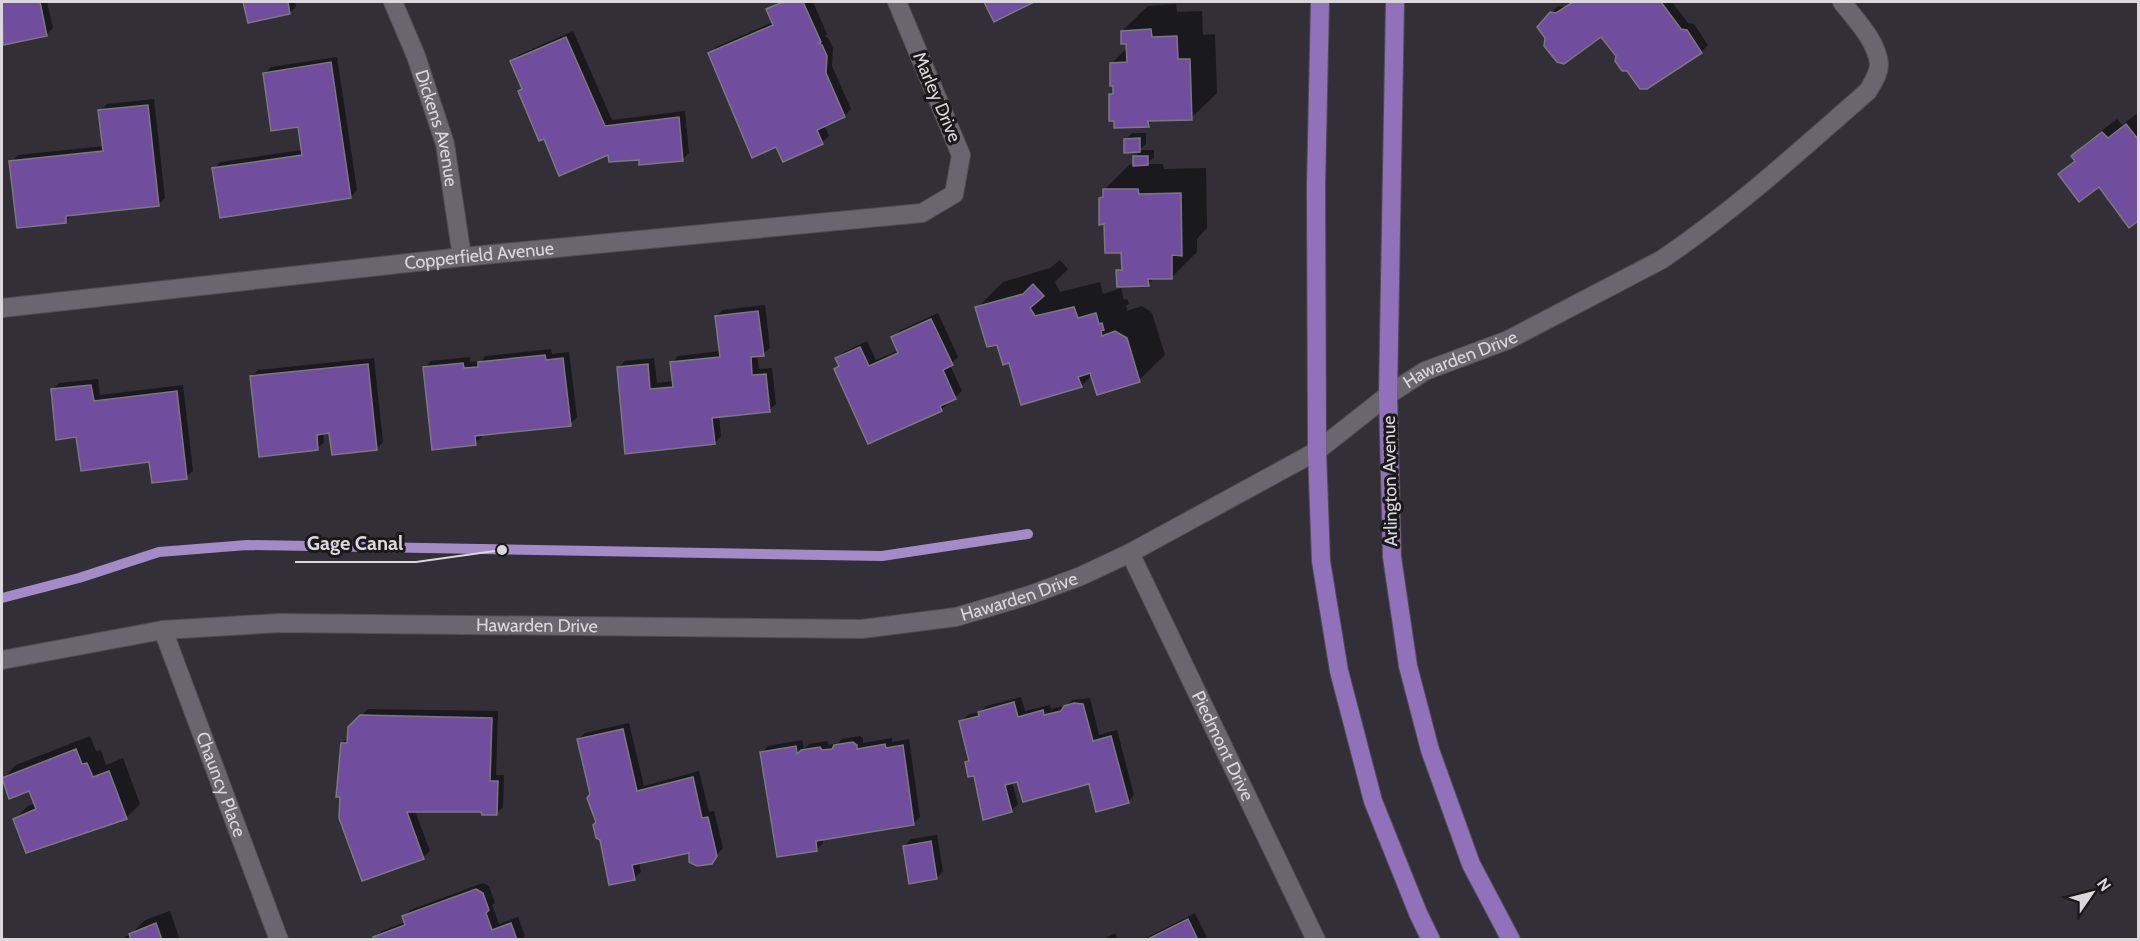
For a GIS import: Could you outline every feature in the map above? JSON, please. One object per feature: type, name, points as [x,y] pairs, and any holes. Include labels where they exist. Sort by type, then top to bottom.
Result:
[{"type":"main road","points":[[1320,2],[1316,186],[1317,451],[1321,561],[1339,671],[1373,801],[1418,913],[1431,939]]},
{"type":"main road","name":"Arlington Avenue","points":[[1395,2],[1388,395],[1392,557],[1408,666],[1430,750],[1471,864],[1511,939]]},
{"type":"street","name":"Dickens Avenue","points":[[393,2],[416,56],[446,144],[462,257]]},
{"type":"street","name":"Marley Drive","points":[[897,2],[961,155],[954,194]]},
{"type":"street","name":"Hawarden Drive","points":[[2,660],[163,630],[279,623],[862,630],[956,617],[1060,584],[1130,553],[1317,451],[1388,395],[1425,371],[1508,340],[1661,260],[1678,248],[1758,188],[1869,91],[1877,77],[1879,64],[1870,40],[1842,2]]},
{"type":"street","name":"Copperfield Avenue","points":[[2,309],[462,257],[922,213],[954,194]]},
{"type":"street","name":"Piedmont Drive","points":[[1130,553],[1316,939]]},
{"type":"street","name":"Chauncy Place","points":[[163,630],[279,939]]},
{"type":"building","points":[[2,2],[40,2],[47,36],[3,45]]},
{"type":"building","points":[[243,2],[288,2],[290,14],[248,23]]},
{"type":"building","points":[[783,2],[803,2],[821,42],[819,43],[827,56],[826,73],[845,117],[817,130],[823,144],[783,162],[776,147],[752,158],[708,53],[773,25],[766,9]]},
{"type":"building","points":[[984,2],[1034,2],[994,22]]},
{"type":"building","points":[[1573,2],[1661,2],[1681,29],[1687,30],[1702,53],[1647,89],[1640,89],[1627,71],[1622,71],[1615,61],[1616,56],[1601,37],[1564,64],[1557,62],[1544,46],[1545,38],[1537,27],[1550,12],[1556,13]]},
{"type":"building","points":[[1151,29],[1152,37],[1177,36],[1178,59],[1190,59],[1192,120],[1148,121],[1149,127],[1114,128],[1114,121],[1109,121],[1109,94],[1113,94],[1113,86],[1110,86],[1110,63],[1127,62],[1126,44],[1121,44],[1121,31]]},
{"type":"building","points":[[566,37],[605,126],[679,117],[683,161],[639,165],[639,160],[609,162],[608,155],[559,176],[544,139],[539,141],[518,91],[522,89],[510,61]]},
{"type":"building","points":[[331,62],[351,198],[220,218],[212,168],[302,155],[298,127],[271,131],[263,73]]},
{"type":"building","points":[[148,105],[159,206],[66,216],[66,223],[17,228],[9,161],[103,151],[98,110]]},
{"type":"building","points":[[2126,124],[2138,139],[2138,221],[2129,228],[2099,187],[2079,202],[2058,174],[2075,161],[2071,156],[2102,132],[2108,138]]},
{"type":"building","points":[[1140,138],[1140,152],[1124,153],[1124,139]]},
{"type":"building","points":[[1133,156],[1148,156],[1148,165],[1133,166]]},
{"type":"building","points":[[1103,189],[1138,189],[1139,194],[1181,193],[1182,256],[1172,255],[1172,279],[1148,279],[1149,286],[1117,287],[1116,270],[1122,270],[1121,253],[1105,253],[1104,224],[1099,225],[1099,198],[1103,197]]},
{"type":"building","points":[[1033,284],[1044,296],[1030,308],[1035,316],[1074,307],[1078,318],[1096,313],[1099,324],[1102,323],[1104,330],[1101,331],[1102,336],[1115,331],[1127,338],[1140,382],[1097,395],[1090,373],[1078,377],[1082,387],[1021,405],[1009,363],[1003,365],[997,345],[987,347],[975,307],[1023,294]]},
{"type":"building","points":[[758,311],[764,356],[751,357],[752,375],[766,374],[770,412],[712,418],[715,444],[625,454],[617,367],[648,364],[650,389],[673,387],[670,362],[720,357],[715,316]]},
{"type":"building","points":[[931,319],[953,365],[943,370],[956,399],[940,406],[942,411],[868,444],[834,369],[839,366],[835,358],[860,347],[869,366],[898,353],[891,337]]},
{"type":"building","points":[[545,355],[546,360],[563,358],[571,426],[475,436],[476,445],[432,450],[423,367],[463,363],[464,368],[478,367],[478,362]]},
{"type":"building","points":[[368,364],[377,450],[332,455],[329,433],[317,435],[318,450],[259,457],[250,376]]},
{"type":"building","points":[[91,385],[94,401],[177,391],[187,479],[152,483],[149,462],[81,471],[76,437],[56,440],[51,389]]},
{"type":"building","points":[[1014,702],[1018,717],[1043,710],[1044,715],[1061,711],[1064,706],[1074,703],[1083,704],[1093,741],[1111,736],[1129,803],[1096,812],[1089,784],[1023,802],[1017,782],[1005,785],[1012,812],[983,820],[974,776],[968,777],[965,762],[969,761],[959,721],[979,716],[978,712]]},
{"type":"building","points":[[360,715],[492,718],[490,781],[498,781],[497,815],[482,815],[481,812],[407,812],[424,859],[362,881],[339,818],[340,797],[336,797],[341,743],[347,743],[348,727]]},
{"type":"building","points":[[623,729],[637,791],[693,777],[702,818],[708,817],[717,856],[712,864],[697,866],[689,862],[689,853],[632,865],[635,880],[609,885],[600,840],[596,838],[593,825],[596,822],[587,798],[590,794],[577,739]]},
{"type":"building","points":[[853,742],[857,745],[857,749],[885,744],[886,748],[903,745],[914,825],[816,841],[817,851],[777,857],[760,752],[796,746],[797,754],[801,750],[820,747],[822,750],[832,749],[834,745]]},
{"type":"building","points":[[76,749],[82,764],[87,763],[93,777],[109,771],[127,819],[26,853],[13,819],[36,809],[29,791],[9,799],[2,778]]},
{"type":"building","points":[[931,841],[937,879],[909,884],[903,846]]},
{"type":"building","points":[[476,889],[483,893],[489,910],[486,913],[492,930],[511,923],[517,940],[374,940],[373,937],[405,925],[402,916]]},
{"type":"building","points":[[1188,919],[1198,940],[1146,940]]},
{"type":"building","points":[[156,923],[162,940],[131,940],[129,934]]},
{"type":"waterway","points":[[2,598],[79,578],[159,552],[247,545],[882,556],[1028,534]]},
{"type":"place","name":"Gage Canal","points":[[502,550]]}]
